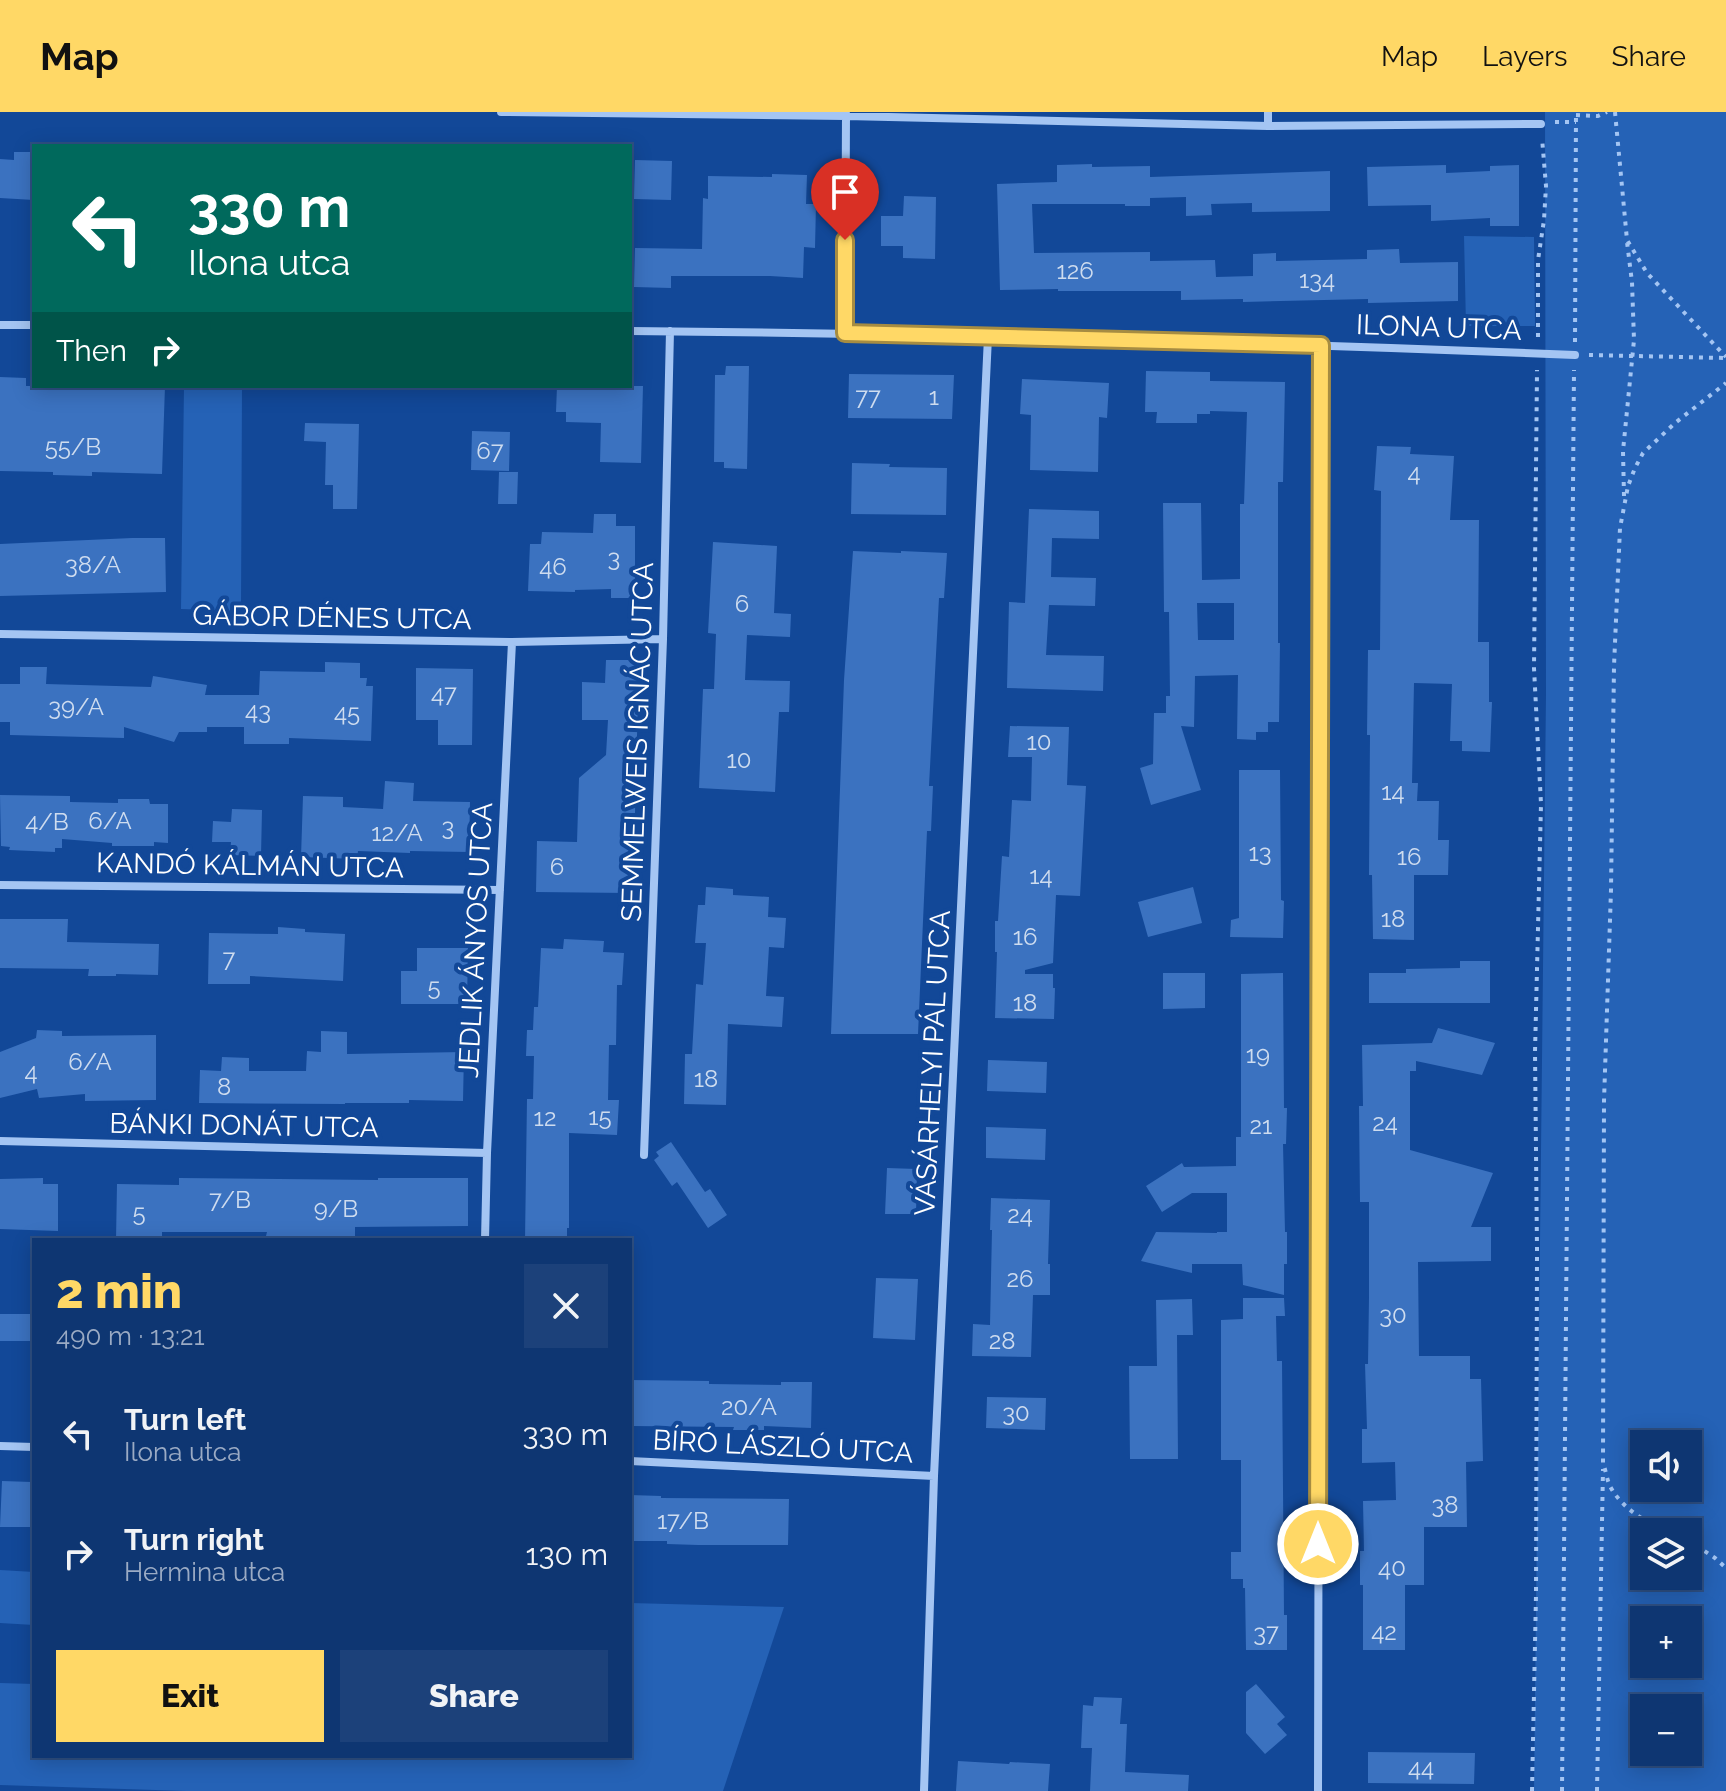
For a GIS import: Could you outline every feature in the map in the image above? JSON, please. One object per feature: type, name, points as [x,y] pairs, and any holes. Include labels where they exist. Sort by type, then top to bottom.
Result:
[{"type":"street","points":[[505,112],[846,114],[1268,126],[1541,124]]},
{"type":"street","points":[[1268,112],[1268,126]]},
{"type":"street","points":[[845,333],[846,114]]},
{"type":"street","points":[[0,325],[32,325]]},
{"type":"street","name":"ILONA UTCA","points":[[632,331],[1321,345],[1575,355]]},
{"type":"street","name":"SEMMELWEIS IGNÁC UTCA","points":[[644,1155],[663,639],[670,331]]},
{"type":"street","name":"VÁSÁRHELYI PÁL UTCA","points":[[924,1791],[934,1476],[988,337]]},
{"type":"street","points":[[1318,1791],[1321,345]]},
{"type":"street","name":"GÁBOR DÉNES UTCA","points":[[0,634],[512,642],[663,639]]},
{"type":"street","name":"JEDLIK ÁNYOS UTCA","points":[[485,1238],[512,642]]},
{"type":"street","name":"KANDÓ KÁLMÁN UTCA","points":[[0,885],[500,890]]},
{"type":"street","name":"BÁNKI DONÁT UTCA","points":[[0,1141],[487,1153]]},
{"type":"street","points":[[0,1446],[32,1447]]},
{"type":"street","name":"BÍRÓ LÁSZLÓ UTCA","points":[[632,1461],[934,1476]]},
{"type":"path","points":[[1562,1791],[1576,114],[1598,116],[1607,112]]},
{"type":"path","points":[[1615,112],[1634,315],[1634,356],[1623,451],[1624,506]]},
{"type":"path","points":[[1532,1791],[1536,1595],[1535,1052],[1541,804],[1534,668],[1538,260],[1546,186],[1541,124]]},
{"type":"path","points":[[1627,240],[1647,273],[1726,358]]},
{"type":"path","points":[[1575,355],[1726,358]]},
{"type":"path","points":[[1597,1791],[1603,1463],[1604,1101],[1620,528],[1628,486],[1643,453],[1726,383]]},
{"type":"path","points":[[1603,1463],[1610,1487],[1641,1518]]},
{"type":"path","points":[[1702,1549],[1726,1568]]},
{"type":"shaded area","points":[[1545,112],[1726,112],[1726,1791],[1534,1791],[1546,694]]},
{"type":"shaded area","points":[[1464,236],[1534,237],[1535,326],[1466,326]]},
{"type":"shaded area","points":[[184,388],[242,388],[241,611],[181,609]]},
{"type":"shaded area","points":[[0,1570],[32,1572],[32,1625],[0,1623]]},
{"type":"shaded area","points":[[632,1603],[784,1607],[723,1791],[186,1791],[0,1785],[0,1683],[32,1684],[32,1758],[632,1758]]},
{"type":"building","points":[[14,152],[32,152],[32,200],[0,198],[0,159],[14,160]]},
{"type":"building","points":[[635,160],[672,161],[671,200],[634,199]]},
{"type":"building","points":[[1092,164],[1092,167],[1150,166],[1150,177],[1330,171],[1330,211],[1252,212],[1252,203],[1211,204],[1212,215],[1186,216],[1186,197],[1150,198],[1150,206],[1032,204],[1034,253],[1150,252],[1150,261],[1215,260],[1216,277],[1253,276],[1253,254],[1276,253],[1276,261],[1367,259],[1367,250],[1399,249],[1400,263],[1458,262],[1458,301],[1368,303],[1368,299],[1243,302],[1243,299],[1181,300],[1181,291],[1000,290],[997,184],[1057,182],[1057,165]]},
{"type":"building","points":[[1446,165],[1446,173],[1490,171],[1490,166],[1519,165],[1519,226],[1490,226],[1490,218],[1431,221],[1431,205],[1368,206],[1367,167]]},
{"type":"building","points":[[772,174],[807,175],[806,204],[816,204],[815,248],[804,247],[803,278],[671,276],[671,288],[634,287],[635,248],[702,249],[703,198],[708,199],[708,176],[772,177]]},
{"type":"building","points":[[904,196],[936,197],[935,259],[903,258],[903,246],[881,246],[881,216],[903,216]]},
{"type":"building","points":[[726,366],[749,366],[747,469],[724,468],[724,462],[714,462],[715,375],[725,375]]},
{"type":"building","points":[[1146,371],[1210,372],[1210,381],[1285,382],[1283,482],[1278,482],[1279,722],[1268,722],[1268,732],[1256,732],[1256,740],[1237,739],[1238,675],[1195,676],[1194,727],[1181,726],[1201,790],[1151,805],[1140,768],[1153,764],[1154,713],[1166,713],[1166,696],[1170,696],[1169,612],[1164,612],[1163,503],[1201,503],[1202,580],[1240,579],[1240,504],[1244,504],[1247,412],[1210,411],[1210,414],[1197,414],[1197,423],[1156,423],[1157,412],[1145,412]],"holes":[[[1197,603],[1234,603],[1234,640],[1198,640]]]},
{"type":"building","points":[[849,374],[954,375],[952,419],[848,418]]},
{"type":"building","points":[[0,377],[26,378],[26,386],[32,388],[165,388],[162,474],[92,472],[92,476],[0,471]]},
{"type":"building","points":[[1022,379],[1109,383],[1107,418],[1099,417],[1098,472],[1030,470],[1031,415],[1020,414]]},
{"type":"building","points":[[643,386],[641,463],[600,462],[601,423],[566,422],[566,412],[556,412],[557,388]]},
{"type":"building","points":[[305,423],[359,424],[357,509],[333,509],[333,485],[325,485],[326,442],[304,441]]},
{"type":"building","points":[[472,431],[510,432],[509,471],[471,470]]},
{"type":"building","points":[[1377,446],[1411,447],[1410,454],[1454,456],[1450,520],[1479,520],[1478,642],[1489,642],[1489,702],[1492,702],[1490,752],[1462,751],[1462,741],[1450,741],[1452,684],[1414,683],[1412,783],[1418,783],[1417,801],[1439,801],[1438,840],[1449,840],[1448,875],[1414,875],[1414,940],[1373,939],[1372,875],[1369,875],[1370,735],[1367,735],[1368,650],[1380,650],[1381,491],[1374,490]]},
{"type":"building","points":[[852,463],[947,468],[946,515],[851,514]]},
{"type":"building","points":[[499,472],[518,472],[517,504],[498,504]]},
{"type":"building","points":[[1029,509],[1099,511],[1099,539],[1052,538],[1051,577],[1096,578],[1095,606],[1049,605],[1046,655],[1104,656],[1103,691],[1007,688],[1009,602],[1025,603]]},
{"type":"building","points":[[594,514],[616,514],[616,526],[635,526],[635,598],[611,598],[611,589],[528,591],[530,544],[541,544],[542,532],[593,533]]},
{"type":"building","points":[[165,538],[166,592],[0,596],[0,544]]},
{"type":"building","points":[[713,542],[777,546],[774,613],[791,614],[790,637],[747,635],[745,680],[790,681],[789,712],[779,712],[775,792],[699,788],[703,689],[714,689],[716,634],[708,633]]},
{"type":"building","points":[[853,551],[947,553],[944,598],[939,598],[929,786],[933,786],[931,831],[927,831],[918,1034],[831,1034],[844,680]]},
{"type":"building","points":[[606,660],[639,660],[635,813],[629,813],[628,893],[536,892],[537,841],[577,842],[579,778],[606,755],[608,720],[582,720],[582,682],[605,683]]},
{"type":"building","points":[[325,662],[360,663],[360,678],[367,678],[366,686],[373,686],[371,741],[289,738],[289,744],[244,744],[244,727],[207,727],[207,732],[179,732],[174,742],[124,727],[124,738],[10,735],[10,722],[0,722],[0,684],[20,684],[20,667],[47,667],[46,684],[151,687],[153,676],[207,685],[205,695],[259,695],[260,671],[325,672]]},
{"type":"building","points":[[416,668],[473,669],[472,745],[438,745],[438,720],[416,720]]},
{"type":"building","points":[[1010,726],[1069,727],[1067,785],[1086,786],[1080,896],[1056,895],[1053,963],[1025,970],[1025,974],[1053,974],[1054,1019],[995,1018],[995,921],[998,921],[1002,856],[1009,857],[1012,800],[1031,801],[1032,757],[1008,757]]},
{"type":"building","points":[[1239,770],[1280,770],[1283,938],[1230,937],[1231,920],[1239,918]]},
{"type":"building","points":[[385,781],[414,783],[413,801],[470,802],[469,852],[358,851],[357,859],[301,857],[303,796],[343,797],[343,807],[383,809]]},
{"type":"building","points":[[0,795],[70,796],[70,802],[118,803],[118,799],[149,799],[150,804],[168,804],[168,843],[112,846],[112,843],[62,839],[62,848],[55,848],[55,852],[9,850],[10,847],[1,846]]},
{"type":"building","points":[[232,809],[262,810],[261,856],[230,855],[231,842],[212,842],[213,821],[231,822]]},
{"type":"building","points":[[706,887],[733,889],[733,895],[769,897],[768,917],[786,918],[784,948],[769,947],[766,996],[784,997],[782,1027],[728,1024],[726,1105],[684,1104],[685,1054],[692,1054],[696,984],[703,985],[706,943],[695,943],[698,905],[705,905]]},
{"type":"building","points":[[1193,887],[1202,923],[1148,937],[1138,902]]},
{"type":"building","points":[[0,919],[68,919],[67,942],[159,944],[158,975],[88,976],[89,969],[0,968]]},
{"type":"building","points":[[278,927],[345,934],[343,981],[250,976],[250,984],[208,984],[209,933],[278,934]]},
{"type":"building","points":[[564,939],[604,941],[603,952],[624,953],[622,985],[617,985],[616,1045],[609,1045],[608,1100],[619,1100],[617,1135],[569,1133],[567,1238],[525,1238],[527,1099],[533,1099],[534,1056],[526,1056],[527,1030],[533,1030],[534,1007],[538,1007],[541,948],[563,949]]},
{"type":"building","points":[[417,948],[468,948],[467,1004],[401,1004],[401,971],[417,971]]},
{"type":"building","points":[[1460,961],[1490,961],[1490,1003],[1369,1003],[1369,973],[1460,968]]},
{"type":"building","points":[[1163,973],[1205,973],[1205,1008],[1163,1009]]},
{"type":"building","points":[[1283,973],[1284,1108],[1287,1108],[1286,1144],[1283,1144],[1287,1232],[1284,1295],[1243,1285],[1242,1264],[1192,1264],[1192,1273],[1141,1261],[1156,1232],[1227,1232],[1227,1193],[1192,1193],[1162,1212],[1146,1186],[1182,1163],[1184,1167],[1236,1166],[1236,1137],[1241,1137],[1241,974]]},
{"type":"building","points":[[1438,1028],[1495,1043],[1482,1075],[1416,1061],[1416,1071],[1410,1071],[1410,1150],[1493,1173],[1471,1227],[1491,1227],[1491,1261],[1418,1262],[1419,1356],[1470,1356],[1470,1379],[1481,1379],[1483,1461],[1466,1462],[1467,1527],[1424,1527],[1424,1585],[1405,1585],[1405,1650],[1363,1650],[1360,1551],[1364,1551],[1363,1501],[1396,1500],[1395,1462],[1362,1463],[1362,1429],[1367,1429],[1365,1364],[1368,1364],[1369,1202],[1360,1202],[1362,1045],[1432,1043]]},
{"type":"building","points":[[37,1030],[62,1031],[62,1036],[156,1035],[156,1100],[85,1101],[85,1094],[39,1098],[37,1089],[0,1098],[0,1052],[36,1038]]},
{"type":"building","points":[[321,1031],[347,1032],[347,1054],[464,1052],[463,1101],[199,1103],[200,1070],[221,1071],[222,1057],[249,1058],[249,1071],[306,1071],[307,1051],[321,1052]]},
{"type":"building","points":[[988,1060],[1047,1062],[1046,1093],[987,1091]]},
{"type":"building","points":[[986,1127],[1046,1129],[1045,1160],[986,1158]]},
{"type":"building","points":[[671,1142],[705,1192],[710,1189],[727,1215],[708,1228],[677,1182],[672,1186],[654,1160],[659,1156],[656,1152]]},
{"type":"building","points":[[887,1168],[917,1169],[916,1214],[885,1214]]},
{"type":"building","points":[[43,1178],[43,1184],[58,1184],[58,1231],[0,1229],[0,1179]]},
{"type":"building","points":[[179,1178],[468,1178],[468,1226],[355,1227],[355,1238],[266,1236],[267,1232],[162,1232],[162,1238],[116,1238],[117,1184],[179,1185]]},
{"type":"building","points":[[991,1198],[1050,1200],[1050,1295],[1033,1295],[1031,1357],[972,1356],[973,1324],[990,1325]]},
{"type":"building","points":[[876,1278],[918,1279],[915,1340],[873,1338]]},
{"type":"building","points":[[1243,1298],[1284,1298],[1285,1316],[1276,1316],[1277,1361],[1282,1361],[1287,1650],[1246,1650],[1245,1588],[1243,1579],[1231,1579],[1231,1552],[1241,1552],[1241,1460],[1221,1460],[1221,1320],[1243,1319]]},
{"type":"building","points":[[1192,1299],[1193,1335],[1177,1335],[1178,1459],[1130,1459],[1129,1366],[1157,1366],[1156,1300]]},
{"type":"building","points":[[0,1314],[32,1314],[32,1341],[0,1341]]},
{"type":"building","points":[[632,1380],[781,1385],[781,1382],[812,1382],[811,1428],[764,1426],[764,1430],[733,1430],[734,1427],[632,1426]]},
{"type":"building","points":[[987,1397],[1046,1398],[1045,1430],[986,1428]]},
{"type":"building","points":[[2,1481],[32,1482],[31,1527],[0,1527]]},
{"type":"building","points":[[632,1495],[789,1499],[788,1545],[667,1544],[667,1541],[632,1541]]},
{"type":"building","points":[[1256,1684],[1285,1717],[1277,1724],[1287,1735],[1265,1754],[1246,1733],[1246,1692]]},
{"type":"building","points":[[1094,1697],[1122,1698],[1120,1724],[1127,1724],[1125,1772],[1189,1775],[1188,1791],[1090,1791],[1092,1748],[1081,1748],[1083,1705],[1093,1706]]},
{"type":"building","points":[[1368,1752],[1475,1753],[1474,1784],[1368,1783]]},
{"type":"building","points":[[958,1761],[1050,1764],[1048,1791],[956,1791]]},
{"type":"route","points":[[845,240],[845,333],[1321,345],[1318,1544]]}]
